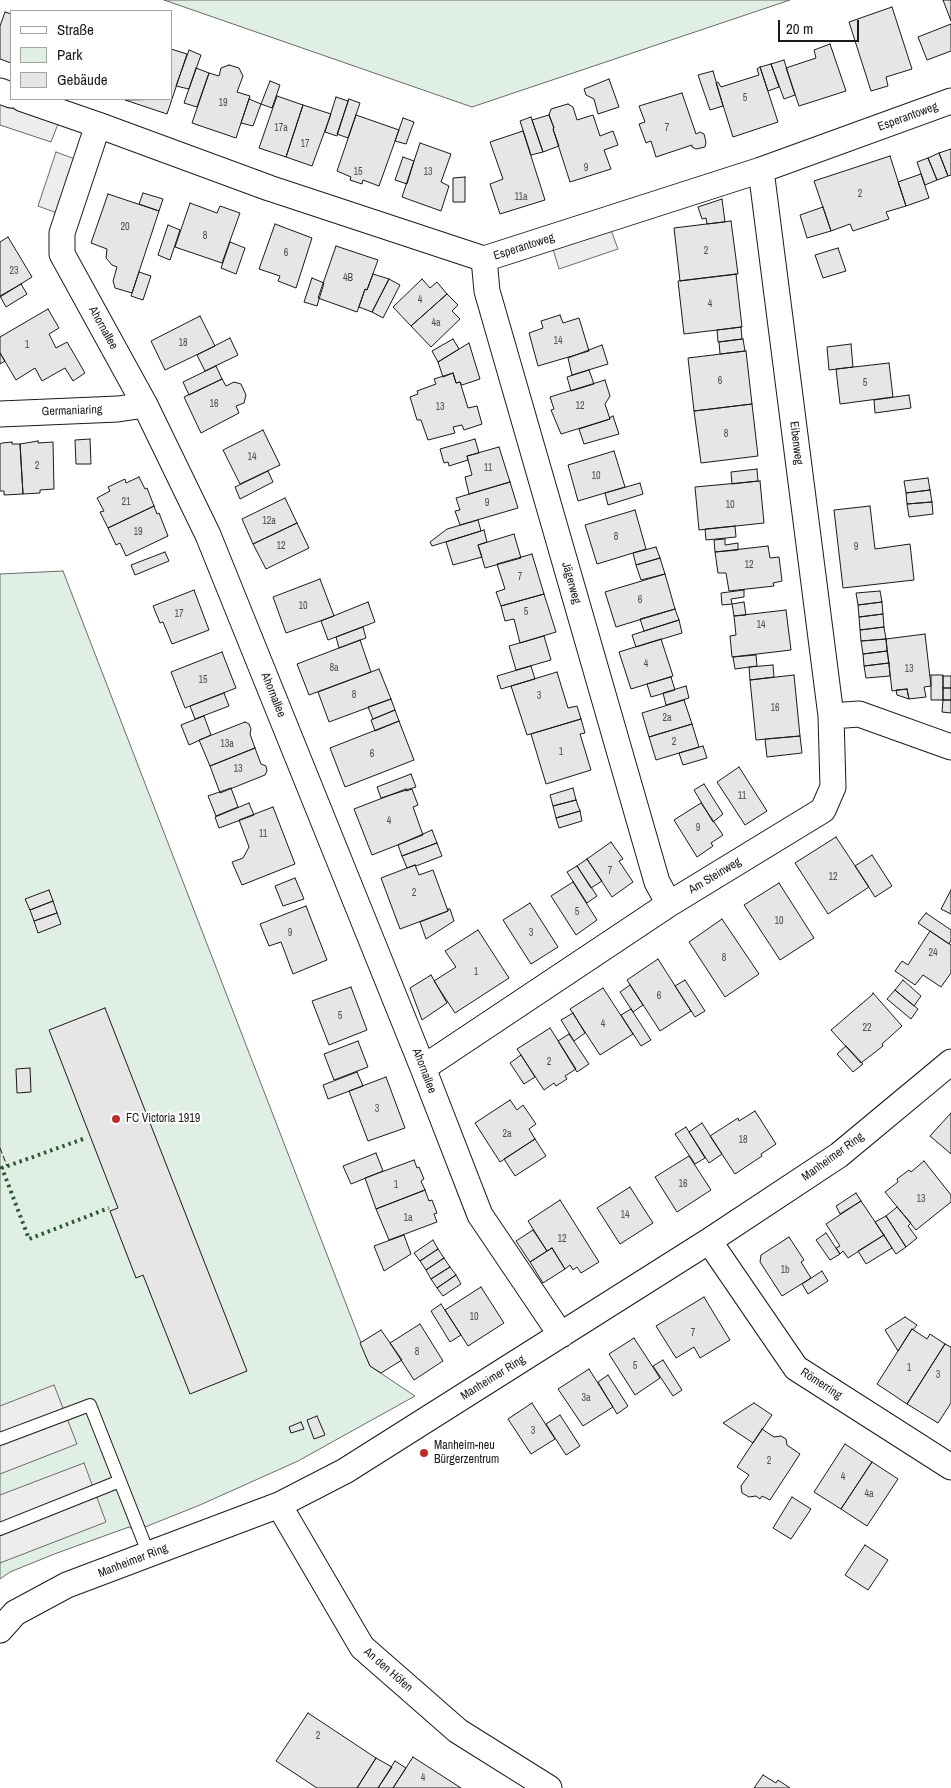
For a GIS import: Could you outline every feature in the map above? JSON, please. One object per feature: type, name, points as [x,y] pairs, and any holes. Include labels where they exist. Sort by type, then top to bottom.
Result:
[{"type":"street","points":[[26,100],[98,125]]},
{"type":"street","name":"Esperantoweg","points":[[98,125],[269,188],[484,260],[761,170],[951,101]]},
{"type":"street","name":"Ahornallee","points":[[98,125],[62,233],[62,254],[144,405],[208,535],[424,1068],[480,1215],[561,1335]]},
{"type":"street","name":"Eibenweg","points":[[761,170],[831,716]]},
{"type":"street","name":"Jägerweg","points":[[484,260],[488,291],[493,310],[657,882],[669,904]]},
{"type":"street","name":"Germaniaring","points":[[0,414],[118,409],[144,405]]},
{"type":"street","points":[[831,716],[859,714],[951,747]]},
{"type":"street","name":"Am Steinweg","points":[[424,1068],[669,904],[823,810],[833,787],[834,760],[831,716]]},
{"type":"street","name":"Manheimer Ring","points":[[0,1630],[15,1613],[67,1585],[278,1505],[352,1466],[709,1241],[839,1155],[951,1062]]},
{"type":"street","name":"Römerring","points":[[709,1241],[796,1368],[951,1467]]},
{"type":"street","name":"An den Höfen","points":[[278,1505],[362,1647],[458,1731],[549,1788]]},
{"type":"lane","points":[[0,1439],[90,1405],[149,1555]]},
{"type":"lane","points":[[0,1529],[120,1481]]},
{"type":"green space","points":[[164,0],[790,0],[472,107]]},
{"type":"green space","points":[[63,571],[370,1366],[415,1396],[298,1461],[200,1505],[135,1531],[129,1527],[57,1553],[10,1572],[0,1579],[0,574]]},
{"type":"shaded area","points":[[0,104],[58,124],[51,142],[0,125]]},
{"type":"shaded area","points":[[56,152],[75,159],[57,213],[38,206]]},
{"type":"shaded area","points":[[611,230],[618,249],[559,269],[553,249]]},
{"type":"shaded area","points":[[54,1385],[77,1444],[0,1474],[0,1406]]},
{"type":"shaded area","points":[[84,1463],[106,1522],[0,1563],[0,1495]]},
{"type":"building","points":[[943,0],[951,0],[951,21]]},
{"type":"building","points":[[892,7],[912,69],[886,77],[888,86],[871,91],[849,22]]},
{"type":"building","points":[[5,12],[10,14],[10,63],[0,59],[0,26]]},
{"type":"building","points":[[951,24],[951,51],[927,60],[918,37]]},
{"type":"building","points":[[830,44],[846,91],[799,106],[786,68],[816,58],[814,50]]},
{"type":"building","points":[[172,49],[187,54],[172,99]]},
{"type":"building","points":[[189,50],[201,55],[189,89],[176,86]]},
{"type":"building","points":[[784,60],[795,95],[784,99],[771,64]]},
{"type":"building","points":[[771,64],[779,87],[768,91],[760,67]]},
{"type":"building","points":[[229,65],[239,68],[243,76],[237,92],[250,96],[236,138],[192,123],[209,73],[219,76],[221,68]]},
{"type":"building","points":[[760,67],[778,122],[733,137],[716,83],[718,82],[721,87],[759,75],[757,69]]},
{"type":"building","points":[[196,68],[209,73],[197,107],[184,103]]},
{"type":"building","points":[[713,71],[723,106],[710,110],[698,75]]},
{"type":"building","points":[[609,79],[619,107],[598,114],[594,99],[586,95],[584,89]]},
{"type":"building","points":[[270,81],[280,85],[272,108],[261,104]]},
{"type":"building","points":[[682,93],[696,134],[700,132],[704,134],[705,147],[696,149],[692,145],[656,157],[651,141],[646,143],[639,124],[645,122],[639,106]]},
{"type":"building","points":[[277,96],[303,105],[286,157],[259,148]]},
{"type":"building","points":[[336,97],[348,101],[337,136],[325,132]]},
{"type":"building","points":[[249,99],[261,104],[253,126],[241,123]]},
{"type":"building","points":[[349,99],[360,103],[348,138],[337,134]]},
{"type":"building","points":[[125,100],[172,100],[167,114]]},
{"type":"building","points":[[568,104],[573,107],[577,120],[593,115],[600,136],[613,131],[618,145],[604,150],[611,169],[570,182],[549,115],[551,109]]},
{"type":"building","points":[[303,105],[331,114],[312,166],[286,157]]},
{"type":"building","points":[[356,115],[399,130],[379,186],[363,180],[362,184],[350,180],[351,177],[337,171]]},
{"type":"building","points":[[549,115],[559,146],[543,152],[532,120]]},
{"type":"building","points":[[531,117],[543,152],[531,155],[520,121]]},
{"type":"building","points":[[403,118],[414,122],[406,144],[395,141]]},
{"type":"building","points":[[523,131],[545,200],[500,214],[490,184],[503,179],[490,142]]},
{"type":"building","points":[[420,143],[451,154],[441,182],[449,186],[441,211],[402,197]]},
{"type":"building","points":[[951,149],[951,175],[948,176],[939,153]]},
{"type":"building","points":[[939,153],[948,176],[937,180],[928,158]]},
{"type":"building","points":[[890,156],[906,206],[886,212],[889,219],[853,231],[850,224],[831,231],[814,181]]},
{"type":"building","points":[[403,157],[414,161],[407,184],[395,180]]},
{"type":"building","points":[[928,158],[937,180],[925,185],[917,162]]},
{"type":"building","points":[[921,174],[929,198],[906,206],[898,182]]},
{"type":"building","points":[[465,177],[465,202],[453,202],[453,178]]},
{"type":"building","points":[[143,193],[163,199],[159,211],[139,204]]},
{"type":"building","points":[[108,194],[159,211],[132,293],[115,288],[113,281],[117,267],[112,265],[106,258],[107,249],[91,243]]},
{"type":"building","points":[[722,199],[725,222],[707,224],[706,218],[702,219],[698,207]]},
{"type":"building","points":[[190,203],[217,213],[220,206],[240,213],[222,263],[175,247]]},
{"type":"building","points":[[823,207],[831,231],[807,238],[800,215]]},
{"type":"building","points":[[731,221],[738,274],[680,281],[674,228]]},
{"type":"building","points":[[275,224],[312,238],[296,288],[278,281],[280,276],[259,269]]},
{"type":"building","points":[[168,225],[180,230],[170,260],[158,255]]},
{"type":"building","points":[[8,237],[32,277],[0,297],[0,242]]},
{"type":"building","points":[[230,242],[245,248],[236,274],[221,268]]},
{"type":"building","points":[[336,246],[378,260],[357,312],[318,298]]},
{"type":"building","points":[[838,248],[846,271],[823,278],[815,255]]},
{"type":"building","points":[[139,272],[151,276],[143,300],[131,296]]},
{"type":"building","points":[[373,274],[389,279],[372,312],[359,307],[365,289],[367,290]]},
{"type":"building","points":[[736,274],[742,327],[684,334],[678,281]]},
{"type":"building","points":[[312,278],[324,283],[317,306],[304,302]]},
{"type":"building","points":[[389,279],[400,285],[383,318],[372,312]]},
{"type":"building","points":[[422,279],[430,288],[437,282],[447,294],[411,326],[393,307]]},
{"type":"building","points":[[21,284],[27,294],[6,307],[0,296]]},
{"type":"building","points":[[447,294],[458,305],[452,311],[460,319],[431,347],[411,326]]},
{"type":"building","points":[[48,309],[59,328],[49,334],[56,348],[67,342],[85,373],[73,381],[65,368],[42,381],[35,368],[16,380],[0,353],[0,337]]},
{"type":"building","points":[[560,315],[563,323],[579,318],[589,351],[538,366],[529,333],[543,328],[541,321]]},
{"type":"building","points":[[200,316],[215,346],[165,370],[151,341]]},
{"type":"building","points":[[741,327],[742,339],[718,342],[717,330]]},
{"type":"building","points":[[230,338],[238,355],[205,371],[197,355]]},
{"type":"building","points":[[453,339],[459,349],[438,362],[432,351]]},
{"type":"building","points":[[743,339],[745,351],[720,354],[719,342]]},
{"type":"building","points":[[469,343],[480,379],[462,385],[460,382],[456,383],[453,373],[443,377],[438,362]]},
{"type":"building","points":[[851,344],[853,367],[829,370],[827,347]]},
{"type":"building","points":[[602,345],[608,364],[572,375],[568,358]]},
{"type":"building","points":[[746,351],[752,404],[694,411],[688,358]]},
{"type":"building","points":[[0,353],[5,361],[0,364]]},
{"type":"building","points":[[889,363],[893,397],[840,404],[836,369]]},
{"type":"building","points":[[216,366],[222,379],[189,395],[183,382]]},
{"type":"building","points":[[589,370],[594,384],[571,391],[567,377]]},
{"type":"building","points":[[453,373],[456,383],[460,382],[468,408],[477,406],[482,424],[464,430],[462,425],[453,427],[455,433],[428,440],[421,420],[417,420],[410,397],[418,394],[417,391],[436,384],[434,379]]},
{"type":"building","points":[[222,379],[226,386],[234,382],[241,384],[246,395],[244,403],[236,406],[239,413],[201,433],[184,397]]},
{"type":"building","points":[[605,380],[610,396],[605,404],[610,419],[561,434],[551,410],[554,409],[550,397]]},
{"type":"building","points":[[909,395],[911,408],[875,413],[874,400]]},
{"type":"building","points":[[752,404],[758,456],[701,463],[694,411]]},
{"type":"building","points":[[613,416],[619,434],[584,444],[579,429],[610,419]]},
{"type":"building","points":[[263,430],[280,465],[240,484],[223,450]]},
{"type":"building","points":[[90,439],[91,464],[76,464],[75,440]]},
{"type":"building","points":[[475,439],[479,453],[467,456],[468,460],[449,466],[448,462],[444,463],[440,449]]},
{"type":"building","points":[[38,441],[38,443],[53,442],[54,489],[40,490],[40,493],[23,494],[20,444]]},
{"type":"building","points":[[12,442],[12,444],[20,444],[23,494],[4,495],[4,491],[0,491],[0,444]]},
{"type":"building","points":[[499,447],[510,482],[469,494],[465,477],[472,475],[467,456]]},
{"type":"building","points":[[614,451],[625,487],[578,501],[568,465]]},
{"type":"building","points":[[757,469],[758,481],[732,484],[731,472]]},
{"type":"building","points":[[268,471],[273,482],[240,499],[235,487]]},
{"type":"building","points":[[139,477],[145,489],[147,488],[154,506],[108,528],[100,512],[104,511],[97,498],[110,491],[108,487],[125,479],[126,483]]},
{"type":"building","points":[[928,478],[930,490],[906,493],[904,481]]},
{"type":"building","points":[[760,481],[764,523],[699,530],[695,487]]},
{"type":"building","points":[[510,482],[518,508],[460,525],[455,511],[460,510],[456,498]]},
{"type":"building","points":[[640,483],[643,494],[608,505],[605,493]]},
{"type":"building","points":[[930,490],[932,502],[907,504],[906,493]]},
{"type":"building","points":[[285,498],[297,523],[253,544],[242,519]]},
{"type":"building","points":[[932,502],[933,514],[909,517],[907,504]]},
{"type":"building","points":[[154,506],[157,514],[159,513],[168,536],[126,556],[120,543],[116,545],[108,528]]},
{"type":"building","points":[[870,506],[875,549],[910,544],[914,580],[843,588],[834,510]]},
{"type":"building","points":[[635,510],[646,549],[597,564],[585,525]]},
{"type":"building","points":[[478,520],[481,531],[432,546],[430,542],[447,529]]},
{"type":"building","points":[[297,523],[309,548],[266,569],[253,544]]},
{"type":"building","points":[[735,526],[736,537],[706,540],[705,529]]},
{"type":"building","points":[[484,530],[487,542],[478,545],[482,557],[453,565],[446,542]]},
{"type":"building","points":[[514,534],[521,558],[485,568],[478,545]]},
{"type":"building","points":[[725,539],[725,545],[738,543],[738,550],[715,552],[714,540]]},
{"type":"building","points":[[768,546],[770,558],[779,557],[782,581],[773,583],[774,586],[729,591],[726,573],[718,573],[715,552]]},
{"type":"building","points":[[656,547],[660,558],[636,565],[633,553]]},
{"type":"building","points":[[165,552],[169,561],[135,575],[131,565]]},
{"type":"building","points":[[532,554],[544,594],[501,606],[496,592],[505,589],[497,564]]},
{"type":"building","points":[[660,558],[665,574],[641,580],[636,565]]},
{"type":"building","points":[[665,574],[675,609],[616,627],[605,592]]},
{"type":"building","points":[[320,579],[334,616],[286,633],[273,597]]},
{"type":"building","points":[[194,590],[209,630],[172,644],[163,622],[160,623],[153,606]]},
{"type":"building","points":[[744,590],[744,597],[731,599],[732,604],[722,605],[721,593]]},
{"type":"building","points":[[880,591],[882,602],[858,605],[856,593]]},
{"type":"building","points":[[544,594],[556,632],[520,643],[514,619],[505,621],[501,606]]},
{"type":"building","points":[[368,602],[375,622],[328,640],[321,621]]},
{"type":"building","points":[[744,602],[746,615],[734,616],[732,604]]},
{"type":"building","points":[[882,602],[883,614],[859,617],[858,605]]},
{"type":"building","points":[[675,609],[679,620],[644,631],[640,619]]},
{"type":"building","points":[[786,610],[791,650],[732,657],[730,636],[736,635],[734,616]]},
{"type":"building","points":[[883,614],[884,627],[860,630],[859,617]]},
{"type":"building","points":[[679,620],[682,633],[636,647],[632,635]]},
{"type":"building","points":[[363,627],[366,638],[339,648],[336,637]]},
{"type":"building","points":[[884,627],[886,639],[861,641],[860,630]]},
{"type":"building","points":[[925,634],[931,686],[924,687],[926,697],[909,699],[907,689],[892,691],[886,639]]},
{"type":"building","points":[[544,636],[551,660],[516,670],[509,646]]},
{"type":"building","points":[[661,639],[673,676],[631,689],[619,652]]},
{"type":"building","points":[[886,639],[887,651],[863,654],[861,641]]},
{"type":"building","points":[[360,640],[371,672],[309,695],[297,664]]},
{"type":"building","points":[[887,651],[889,663],[864,666],[863,654]]},
{"type":"building","points":[[222,652],[236,688],[185,708],[171,672]]},
{"type":"building","points":[[756,655],[757,666],[735,669],[733,657]]},
{"type":"building","points":[[889,663],[890,676],[866,678],[864,666]]},
{"type":"building","points":[[773,665],[774,677],[750,680],[749,667]]},
{"type":"building","points":[[531,666],[535,679],[501,689],[497,676]]},
{"type":"building","points":[[379,669],[391,699],[329,722],[318,692]]},
{"type":"building","points":[[557,672],[568,708],[577,706],[581,719],[527,735],[511,686]]},
{"type":"building","points":[[794,675],[800,736],[756,740],[750,680]]},
{"type":"building","points":[[931,675],[943,675],[943,700],[931,700]]},
{"type":"building","points":[[943,676],[951,676],[951,688],[943,688]]},
{"type":"building","points":[[671,677],[675,690],[651,697],[647,684]]},
{"type":"building","points":[[686,686],[689,698],[666,705],[663,693]]},
{"type":"building","points":[[943,688],[951,688],[951,700],[943,700]]},
{"type":"building","points":[[907,689],[909,699],[897,695],[896,690]]},
{"type":"building","points":[[224,693],[229,706],[195,719],[190,706]]},
{"type":"building","points":[[391,699],[395,710],[373,719],[368,707]]},
{"type":"building","points":[[684,700],[692,724],[649,737],[642,713]]},
{"type":"building","points":[[943,700],[951,700],[951,713],[942,712]]},
{"type":"building","points":[[395,710],[399,721],[375,731],[371,720]]},
{"type":"building","points":[[204,716],[211,735],[189,745],[181,725]]},
{"type":"building","points":[[581,719],[585,733],[580,734],[591,770],[546,784],[531,734]]},
{"type":"building","points":[[399,721],[414,760],[345,787],[330,748]]},
{"type":"building","points":[[245,722],[249,724],[251,729],[250,734],[255,748],[210,766],[199,740]]},
{"type":"building","points":[[692,724],[699,747],[656,760],[649,737]]},
{"type":"building","points":[[800,736],[802,753],[767,757],[765,739]]},
{"type":"building","points":[[703,746],[707,758],[683,765],[679,753]]},
{"type":"building","points":[[255,748],[261,764],[266,766],[267,771],[265,775],[220,793],[210,766]]},
{"type":"building","points":[[739,767],[767,811],[745,825],[717,782]]},
{"type":"building","points":[[411,774],[416,787],[381,798],[377,787]]},
{"type":"building","points":[[704,784],[723,814],[713,822],[694,790]]},
{"type":"building","points":[[231,788],[238,807],[216,816],[208,796]]},
{"type":"building","points":[[573,788],[576,800],[553,806],[550,795]]},
{"type":"building","points":[[406,789],[406,791],[412,789],[418,805],[413,807],[423,835],[372,855],[354,809]]},
{"type":"building","points":[[576,800],[580,811],[556,818],[553,806]]},
{"type":"building","points":[[249,803],[254,815],[219,828],[215,817]]},
{"type":"building","points":[[701,803],[723,835],[711,843],[713,846],[697,857],[674,820]]},
{"type":"building","points":[[273,807],[295,864],[242,885],[232,862],[243,858],[249,847],[239,820]]},
{"type":"building","points":[[580,811],[582,821],[559,828],[556,818]]},
{"type":"building","points":[[432,830],[437,843],[402,856],[398,845]]},
{"type":"building","points":[[836,837],[869,887],[828,914],[795,863]]},
{"type":"building","points":[[611,842],[623,859],[619,861],[633,882],[612,897],[587,859]]},
{"type":"building","points":[[437,843],[442,856],[407,868],[402,856]]},
{"type":"building","points":[[872,855],[892,886],[875,897],[855,866]]},
{"type":"building","points":[[587,859],[602,881],[591,888],[577,866]]},
{"type":"building","points":[[415,865],[419,875],[433,870],[448,911],[400,929],[381,878]]},
{"type":"building","points":[[577,866],[597,896],[587,903],[567,872]]},
{"type":"building","points":[[295,878],[304,899],[283,906],[275,886]]},
{"type":"building","points":[[573,882],[597,920],[576,935],[551,896]]},
{"type":"building","points":[[779,883],[814,938],[780,960],[744,905]]},
{"type":"building","points":[[49,890],[53,901],[30,910],[25,899]]},
{"type":"building","points":[[951,890],[951,914],[941,909]]},
{"type":"building","points":[[53,901],[57,913],[34,921],[30,910]]},
{"type":"building","points":[[530,903],[558,947],[531,964],[503,920]]},
{"type":"building","points":[[306,906],[327,960],[293,974],[281,942],[269,946],[260,924]]},
{"type":"building","points":[[450,909],[454,921],[426,939],[420,922],[448,911]]},
{"type":"building","points":[[57,913],[61,924],[38,933],[34,921]]},
{"type":"building","points":[[926,913],[951,930],[949,944],[918,923]]},
{"type":"building","points":[[722,919],[759,974],[725,997],[689,942]]},
{"type":"building","points":[[478,930],[509,978],[455,1013],[434,981],[456,967],[445,951]]},
{"type":"building","points":[[930,931],[951,945],[951,973],[941,987],[923,975],[915,985],[895,971],[902,961],[908,965]]},
{"type":"building","points":[[658,959],[691,1011],[660,1031],[627,980]]},
{"type":"building","points":[[431,975],[447,1003],[422,1020],[410,988]]},
{"type":"building","points":[[685,980],[705,1011],[695,1017],[675,986]]},
{"type":"building","points":[[903,980],[921,996],[914,1006],[895,990]]},
{"type":"building","points":[[630,985],[643,1005],[633,1012],[620,992]]},
{"type":"building","points":[[351,987],[367,1030],[329,1045],[312,1001]]},
{"type":"building","points":[[603,988],[633,1034],[600,1055],[570,1009]]},
{"type":"building","points":[[895,990],[918,1009],[911,1019],[887,999]]},
{"type":"building","points":[[873,993],[902,1026],[882,1044],[883,1046],[861,1063],[831,1030]]},
{"type":"building","name":"FC Victoria 1919","points":[[105,1008],[247,1371],[190,1394],[143,1275],[136,1278],[110,1211],[118,1208],[49,1030]]},
{"type":"building","points":[[631,1009],[651,1040],[641,1046],[621,1015]]},
{"type":"building","points":[[573,1013],[585,1033],[574,1041],[561,1020]]},
{"type":"building","points":[[550,1028],[576,1069],[565,1076],[567,1079],[556,1086],[554,1083],[544,1090],[517,1049]]},
{"type":"building","points":[[569,1034],[589,1064],[577,1072],[558,1041]]},
{"type":"building","points":[[358,1041],[368,1067],[334,1080],[324,1054]]},
{"type":"building","points":[[846,1046],[863,1064],[853,1072],[837,1054]]},
{"type":"building","points":[[521,1055],[535,1077],[524,1084],[510,1063]]},
{"type":"building","points":[[30,1068],[31,1092],[17,1093],[16,1069]]},
{"type":"building","points":[[357,1072],[363,1086],[328,1099],[323,1085]]},
{"type":"building","points":[[386,1077],[405,1128],[368,1141],[349,1091]]},
{"type":"building","points":[[510,1100],[517,1110],[523,1105],[536,1124],[529,1129],[535,1139],[500,1162],[475,1123]]},
{"type":"building","points":[[755,1111],[776,1144],[735,1174],[710,1136],[738,1118],[739,1121]]},
{"type":"building","points":[[951,1113],[951,1154],[930,1136]]},
{"type":"building","points":[[702,1123],[722,1154],[709,1163],[689,1132]]},
{"type":"building","points":[[686,1127],[705,1158],[695,1164],[675,1134]]},
{"type":"building","points":[[535,1139],[546,1156],[515,1176],[504,1159]]},
{"type":"building","points":[[376,1153],[383,1171],[351,1184],[343,1166]]},
{"type":"building","points":[[689,1156],[711,1190],[677,1212],[655,1177]]},
{"type":"building","points":[[414,1160],[424,1179],[421,1181],[425,1190],[376,1209],[365,1178]]},
{"type":"building","points":[[924,1161],[951,1195],[951,1202],[916,1230],[885,1192],[898,1182],[897,1179],[909,1170],[911,1172]]},
{"type":"building","points":[[630,1187],[653,1223],[620,1244],[597,1208]]},
{"type":"building","points":[[425,1190],[429,1201],[432,1200],[437,1213],[434,1214],[437,1222],[389,1240],[376,1209]]},
{"type":"building","points":[[856,1193],[861,1201],[840,1214],[836,1206]]},
{"type":"building","points":[[560,1200],[599,1262],[581,1273],[577,1267],[573,1270],[570,1265],[565,1269],[552,1248],[547,1251],[528,1221]]},
{"type":"building","points":[[861,1201],[884,1235],[848,1258],[843,1251],[840,1254],[836,1248],[840,1246],[826,1224]]},
{"type":"building","points":[[897,1207],[911,1223],[908,1226],[917,1238],[906,1247],[886,1216]]},
{"type":"building","points":[[886,1216],[906,1247],[896,1254],[875,1222]]},
{"type":"building","points":[[533,1230],[547,1251],[530,1262],[516,1241]]},
{"type":"building","points":[[826,1233],[840,1254],[830,1260],[816,1240]]},
{"type":"building","points":[[404,1235],[411,1254],[384,1271],[374,1246]]},
{"type":"building","points":[[884,1235],[892,1248],[866,1264],[858,1251]]},
{"type":"building","points":[[789,1237],[804,1260],[801,1262],[811,1278],[782,1296],[760,1262],[761,1255]]},
{"type":"building","points":[[433,1240],[438,1249],[420,1261],[414,1253]]},
{"type":"building","points":[[552,1248],[565,1269],[543,1283],[530,1262]]},
{"type":"building","points":[[438,1249],[444,1258],[426,1270],[420,1261]]},
{"type":"building","points":[[444,1258],[450,1267],[431,1279],[426,1270]]},
{"type":"building","points":[[450,1267],[456,1275],[437,1288],[431,1279]]},
{"type":"building","points":[[822,1271],[828,1281],[808,1294],[802,1284]]},
{"type":"building","points":[[456,1275],[461,1284],[443,1296],[437,1288]]},
{"type":"building","points":[[481,1287],[504,1323],[468,1346],[445,1310]]},
{"type":"building","points":[[704,1297],[730,1340],[700,1358],[694,1347],[676,1358],[656,1326]]},
{"type":"building","points":[[441,1304],[461,1335],[450,1342],[431,1311]]},
{"type":"building","points":[[905,1317],[917,1325],[912,1329],[898,1351],[885,1330]]},
{"type":"building","points":[[420,1324],[443,1361],[414,1380],[390,1343]]},
{"type":"building","points":[[912,1329],[927,1339],[930,1334],[945,1344],[907,1404],[877,1384]]},
{"type":"building","points":[[381,1330],[402,1360],[381,1373],[370,1366],[360,1343]]},
{"type":"building","points":[[634,1338],[660,1378],[635,1395],[609,1354]]},
{"type":"building","points":[[945,1344],[951,1347],[951,1403],[938,1423],[907,1404]]},
{"type":"building","points":[[663,1360],[682,1390],[673,1396],[653,1366]]},
{"type":"building","points":[[589,1369],[613,1407],[583,1426],[558,1389]]},
{"type":"building","points":[[608,1375],[628,1406],[617,1414],[598,1382]]},
{"type":"building","points":[[532,1403],[555,1439],[531,1454],[508,1419]]},
{"type":"building","points":[[754,1403],[772,1415],[753,1443],[723,1423]]},
{"type":"building","points":[[560,1415],[580,1446],[566,1455],[546,1424]]},
{"type":"building","points":[[317,1416],[325,1435],[314,1439],[307,1420]]},
{"type":"building","points":[[301,1422],[304,1429],[291,1433],[289,1427]]},
{"type":"building","points":[[762,1429],[774,1437],[781,1436],[786,1439],[787,1445],[800,1454],[770,1500],[762,1496],[760,1499],[756,1496],[749,1497],[742,1493],[741,1486],[749,1475],[737,1467]]},
{"type":"building","points":[[845,1444],[872,1462],[841,1509],[814,1492]]},
{"type":"building","points":[[872,1462],[898,1479],[867,1526],[841,1509]]},
{"type":"building","points":[[792,1497],[811,1509],[791,1539],[773,1528]]},
{"type":"building","points":[[865,1545],[888,1560],[868,1590],[845,1575]]},
{"type":"building","points":[[308,1713],[376,1758],[357,1788],[317,1788],[276,1761]]},
{"type":"building","points":[[413,1757],[461,1788],[393,1788]]},
{"type":"building","points":[[376,1758],[392,1767],[378,1788],[357,1788]]},
{"type":"building","points":[[395,1761],[406,1768],[393,1788],[378,1788]]},
{"type":"building","points":[[763,1775],[776,1783],[778,1780],[790,1788],[754,1788]]},
{"type":"hedge","points":[[83,1139],[2,1168],[29,1239],[109,1208]]},
{"type":"fence","points":[[0,1148],[7,1166]]},
{"type":"place","name":"FC Victoria 1919","points":[[116,1119]]},
{"type":"place","name":"Manheim-neu Bürgerzentrum","points":[[424,1453]]}]
